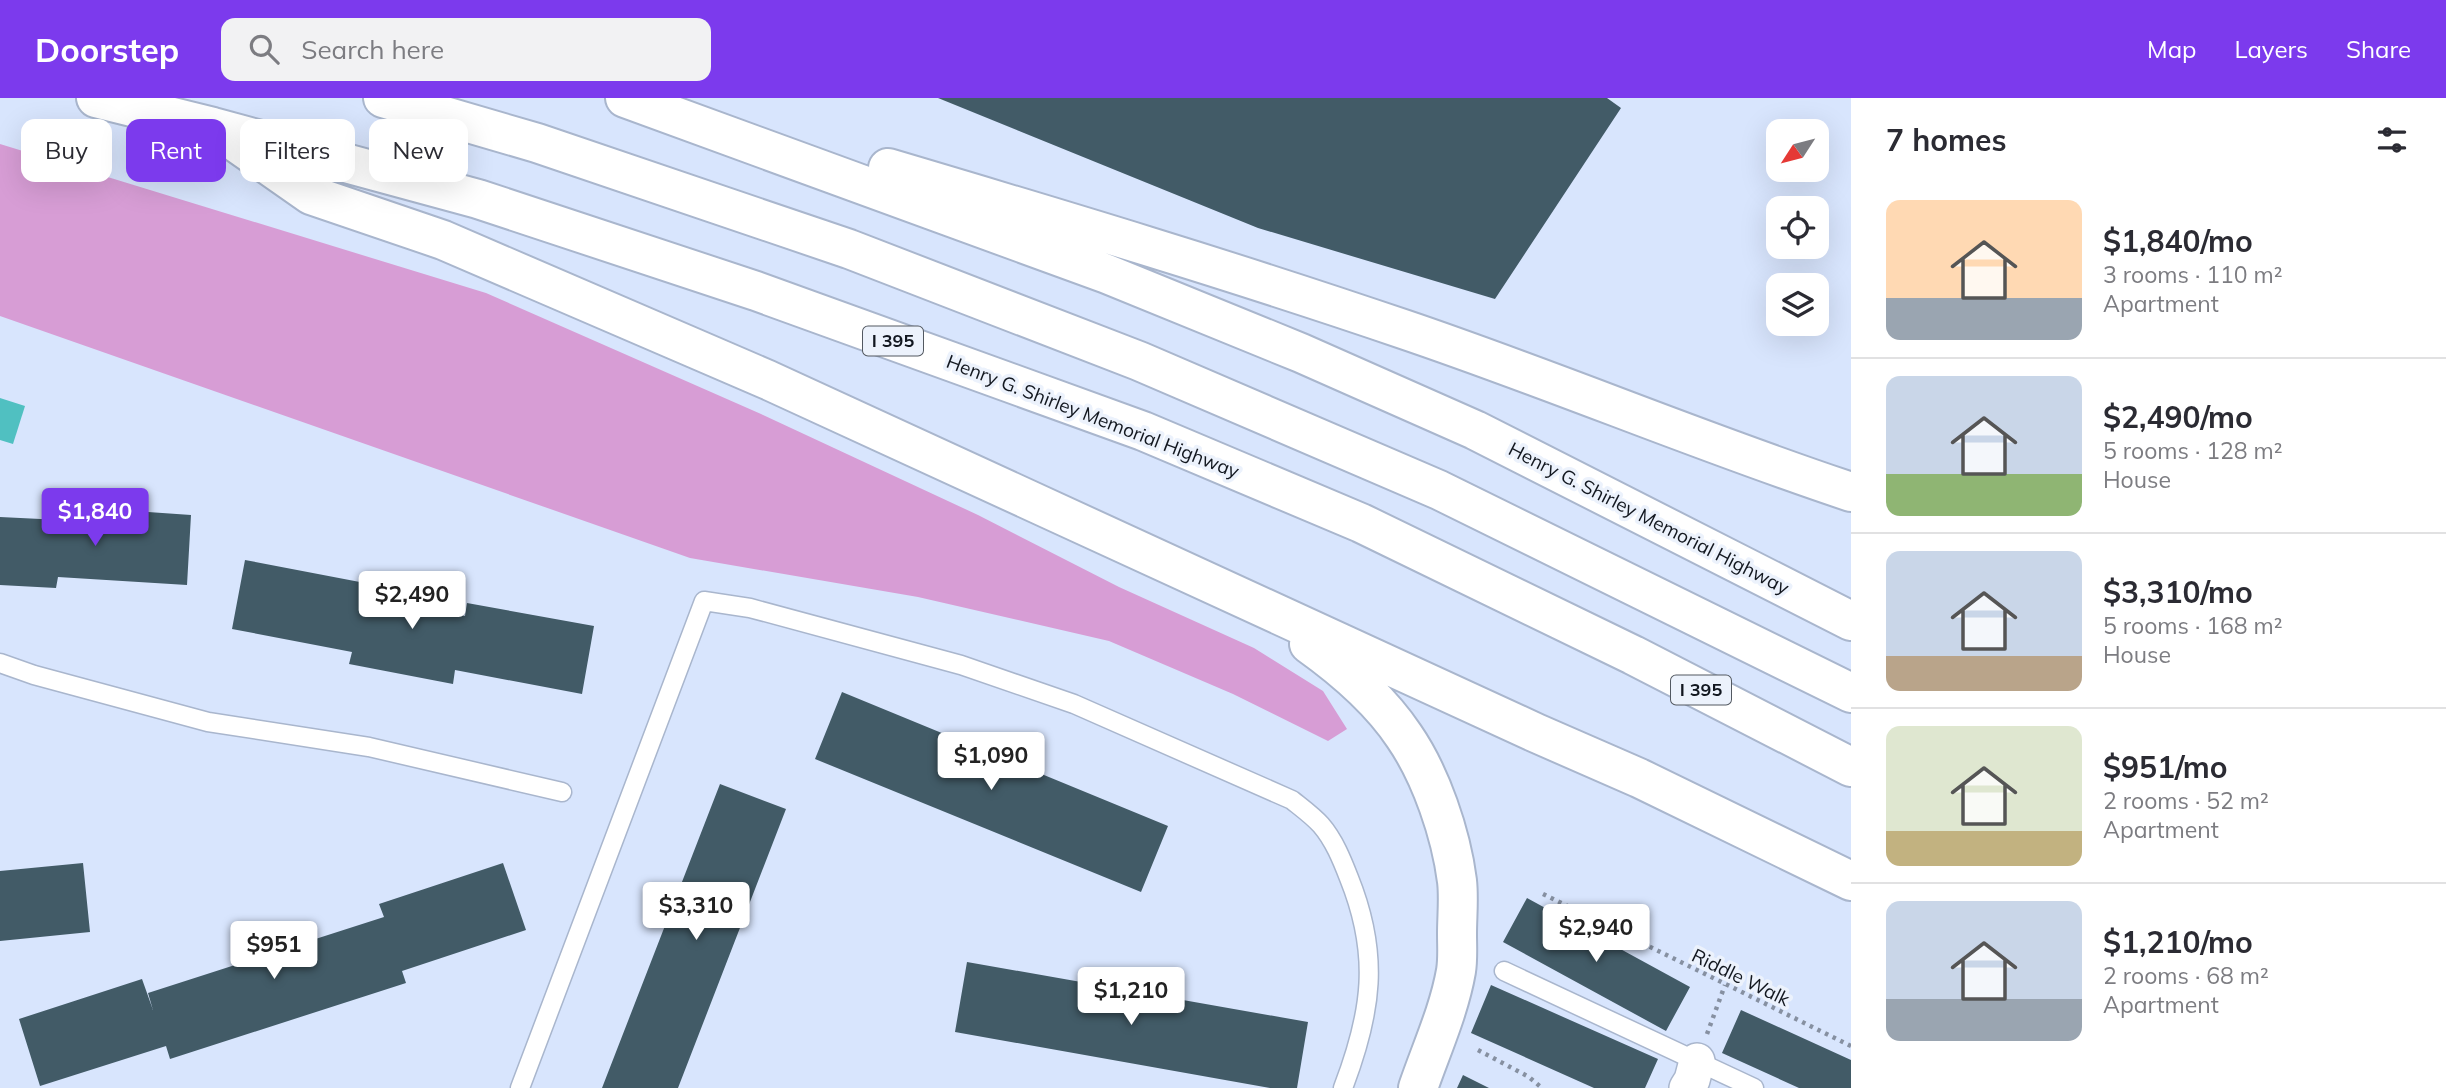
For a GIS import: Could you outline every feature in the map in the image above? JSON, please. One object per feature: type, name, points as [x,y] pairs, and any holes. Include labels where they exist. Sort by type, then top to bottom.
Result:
[{"type":"highway","name":"Henry G. Shirley Memorial Highway","points":[[96,98],[181,119]]},
{"type":"highway","points":[[383,98],[537,144],[849,249],[1139,361],[1439,491],[1851,693]]},
{"type":"highway","name":"Henry G. Shirley Memorial Highway","points":[[625,98],[1107,274],[1301,353],[1475,430],[1851,621]]},
{"type":"highway","points":[[655,98],[1090,228],[1391,325],[1851,492]]},
{"type":"highway","name":"Henry G. Shirley Memorial Highway","points":[[226,130],[490,204],[756,291],[1143,431],[1362,523],[1633,655],[1851,767]]},
{"type":"highway","points":[[226,135],[311,195],[456,245],[849,416],[1639,778],[1851,880]]},
{"type":"highway","points":[[1209,582],[1331,659],[1365,690],[1404,734],[1422,766],[1437,804],[1457,880],[1457,946],[1456,971],[1418,1088]]},
{"type":"lane","points":[[520,1088],[704,601],[750,608],[961,665],[1074,704],[1292,800],[1321,825],[1340,856],[1367,933],[1370,970],[1366,1009],[1359,1047],[1343,1088]]},
{"type":"lane","points":[[0,663],[34,675],[208,722],[369,747],[562,792]]},
{"type":"lane","points":[[1504,971],[1692,1074],[1755,1088]]},
{"type":"path","name":"Riddle Walk","points":[[1544,894],[1851,1046]]},
{"type":"path","points":[[1692,1074],[1725,985]]},
{"type":"path","points":[[1478,1051],[1529,1077],[1542,1088]]},
{"type":"shaded area","points":[[0,144],[21,150],[21,182],[112,182],[112,178],[486,293],[761,414],[978,515],[1119,587],[1254,648],[1323,691],[1347,729],[1328,741],[1233,694],[1109,641],[918,597],[690,558],[0,316]]},
{"type":"shaded area","points":[[0,398],[25,406],[13,444],[0,440]]},
{"type":"building","points":[[938,98],[1607,98],[1621,108],[1495,299],[1258,228]]},
{"type":"building","points":[[62,506],[191,515],[187,585],[58,577],[56,588],[0,585],[0,517],[61,520]]},
{"type":"building","points":[[245,560],[365,583],[362,596],[465,616],[467,603],[594,626],[582,694],[455,670],[453,684],[349,664],[352,652],[232,629]]},
{"type":"building","points":[[842,692],[1168,826],[1141,892],[815,759]]},
{"type":"building","points":[[720,784],[786,809],[678,1088],[602,1088]]},
{"type":"building","points":[[83,863],[90,932],[0,941],[0,871]]},
{"type":"building","points":[[503,863],[526,930],[402,971],[406,983],[170,1059],[166,1046],[40,1086],[19,1019],[142,979],[153,1010],[148,993],[384,917],[379,904]]},
{"type":"building","points":[[1527,898],[1690,987],[1666,1031],[1503,942]]},
{"type":"building","points":[[967,962],[1308,1022],[1297,1088],[1270,1088],[955,1032]]},
{"type":"building","points":[[1491,985],[1658,1059],[1645,1088],[1594,1088],[1471,1033]]},
{"type":"building","points":[[1741,1010],[1851,1060],[1851,1088],[1799,1088],[1722,1053]]},
{"type":"building","points":[[1463,1075],[1489,1088],[1457,1088]]}]
